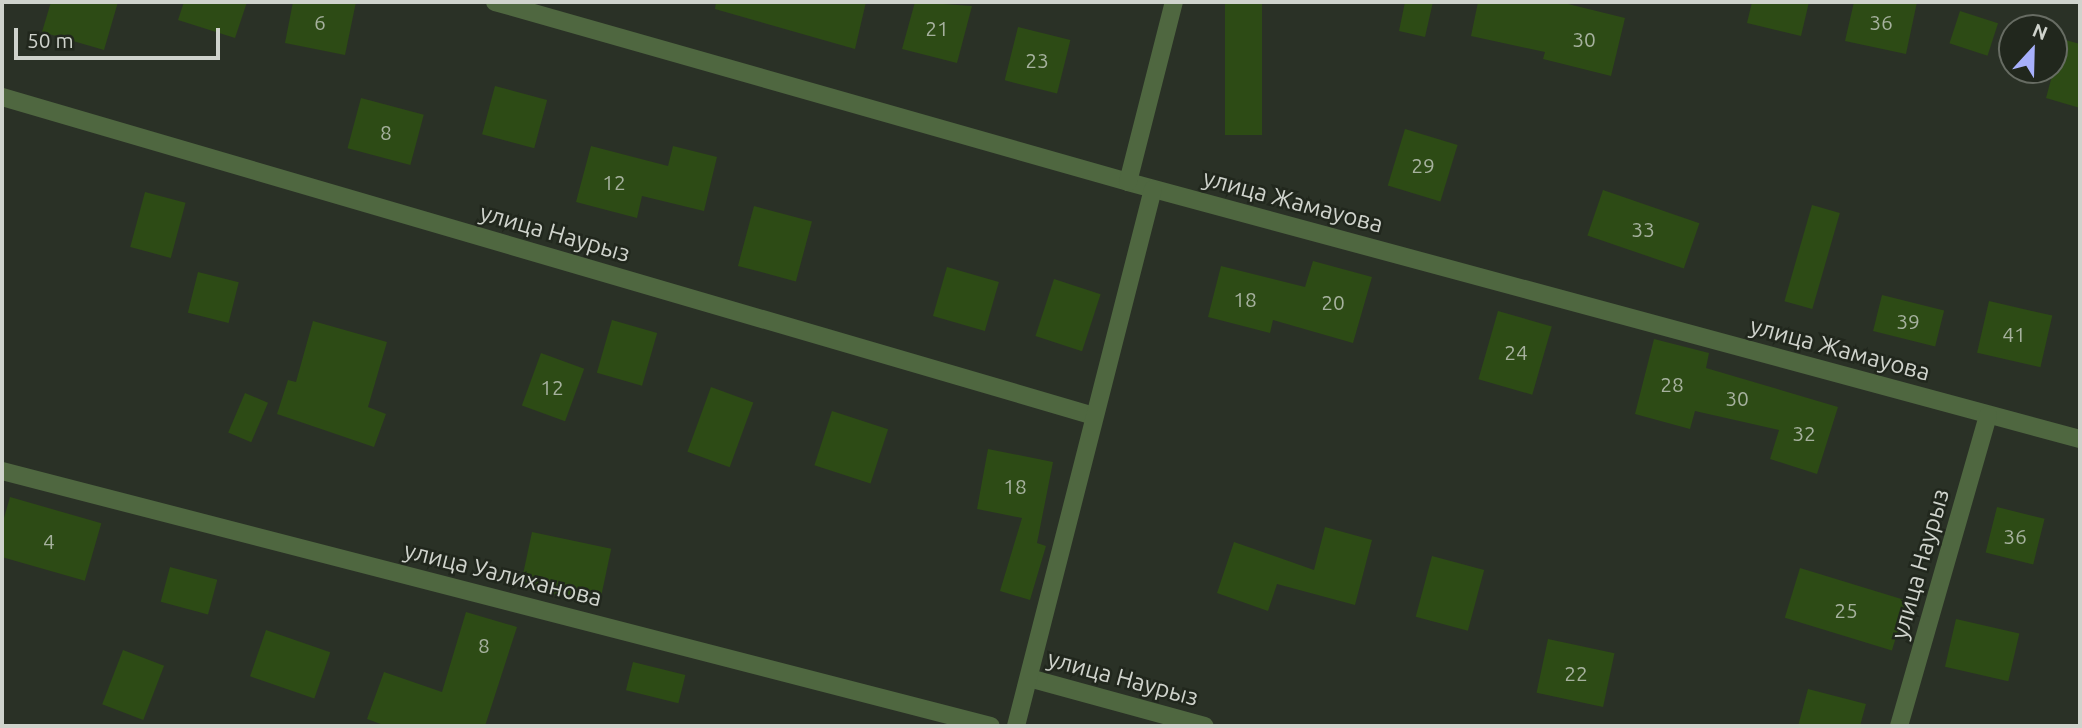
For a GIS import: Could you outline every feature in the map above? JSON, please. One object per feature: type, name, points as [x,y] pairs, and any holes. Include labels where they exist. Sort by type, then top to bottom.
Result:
[{"type":"street","name":"улица Жамауова","points":[[495,2],[1153,189],[2080,439]]},
{"type":"street","points":[[1128,182],[1174,2]]},
{"type":"street","name":"улица Наурыз","points":[[2,97],[1094,416]]},
{"type":"street","points":[[1016,726],[1153,189]]},
{"type":"street","name":"улица Наурыз","points":[[1899,726],[1988,415]]},
{"type":"street","name":"улица Уалиханова","points":[[2,471],[991,726]]},
{"type":"street","name":"улица Наурыз","points":[[1029,678],[1205,726]]},
{"type":"building","points":[[51,2],[118,2],[104,50],[42,32]]},
{"type":"building","points":[[184,2],[247,2],[235,38],[178,20]]},
{"type":"building","points":[[293,2],[356,2],[345,55],[285,43]]},
{"type":"building","points":[[716,2],[866,2],[855,49],[715,9]]},
{"type":"building","points":[[915,2],[972,6],[957,63],[902,49]]},
{"type":"building","points":[[1225,2],[1262,2],[1262,135],[1225,135]]},
{"type":"building","points":[[1405,2],[1433,2],[1425,37],[1399,31]]},
{"type":"building","points":[[1478,2],[1560,2],[1625,18],[1611,76],[1543,59],[1545,52],[1471,36]]},
{"type":"building","points":[[1752,2],[1809,2],[1801,36],[1747,23]]},
{"type":"building","points":[[1854,2],[1917,2],[1906,54],[1845,41]]},
{"type":"building","points":[[1960,11],[1998,23],[1988,56],[1949,43]]},
{"type":"building","points":[[1018,27],[1070,40],[1057,93],[1005,80]]},
{"type":"building","points":[[2068,41],[2080,44],[2080,108],[2046,98],[2050,84],[2068,84]]},
{"type":"building","points":[[495,86],[547,100],[534,148],[482,134]]},
{"type":"building","points":[[361,98],[424,115],[410,165],[348,148]]},
{"type":"building","points":[[1405,129],[1458,145],[1440,202],[1388,185]]},
{"type":"building","points":[[591,146],[668,166],[673,146],[717,157],[704,211],[642,196],[637,218],[576,202]]},
{"type":"building","points":[[1603,190],[1699,223],[1684,269],[1587,235]]},
{"type":"building","points":[[145,192],[186,203],[171,258],[130,247]]},
{"type":"building","points":[[1812,205],[1840,213],[1812,309],[1784,301]]},
{"type":"building","points":[[754,206],[812,222],[796,281],[738,266]]},
{"type":"building","points":[[1313,261],[1372,277],[1353,343],[1273,320],[1270,333],[1208,317],[1221,266],[1305,287]]},
{"type":"building","points":[[947,267],[999,282],[985,331],[933,316]]},
{"type":"building","points":[[198,272],[239,282],[229,323],[188,313]]},
{"type":"building","points":[[1054,279],[1101,294],[1082,351],[1035,336]]},
{"type":"building","points":[[1882,295],[1944,310],[1935,346],[1873,331]]},
{"type":"building","points":[[1989,301],[2052,316],[2040,367],[1977,353]]},
{"type":"building","points":[[1498,311],[1552,326],[1532,395],[1478,379]]},
{"type":"building","points":[[612,320],[657,333],[642,386],[597,373]]},
{"type":"building","points":[[313,321],[387,342],[368,407],[386,414],[374,447],[277,414],[288,380],[296,382]]},
{"type":"building","points":[[1654,339],[1709,353],[1706,368],[1838,407],[1817,474],[1770,459],[1779,430],[1695,411],[1690,429],[1635,414]]},
{"type":"building","points":[[541,353],[584,369],[565,421],[522,406]]},
{"type":"building","points":[[711,387],[753,402],[730,467],[687,452]]},
{"type":"building","points":[[245,393],[268,403],[251,442],[228,433]]},
{"type":"building","points":[[832,411],[888,429],[870,483],[814,465]]},
{"type":"building","points":[[988,449],[1053,462],[1037,543],[1046,546],[1030,600],[1000,591],[1022,518],[977,509]]},
{"type":"building","points":[[10,497],[101,523],[85,581],[2,557],[2,525]]},
{"type":"building","points":[[1997,507],[2045,519],[2033,564],[1986,553]]},
{"type":"building","points":[[1325,527],[1372,540],[1355,605],[1277,584],[1268,611],[1217,593],[1234,542],[1314,570]]},
{"type":"building","points":[[532,532],[611,549],[600,604],[520,587]]},
{"type":"building","points":[[1432,556],[1484,570],[1468,631],[1416,617]]},
{"type":"building","points":[[170,567],[217,580],[208,614],[161,602]]},
{"type":"building","points":[[1800,568],[1907,601],[1892,650],[1785,618]]},
{"type":"building","points":[[466,612],[517,627],[485,726],[386,726],[367,719],[384,672],[442,692]]},
{"type":"building","points":[[1956,619],[2019,634],[2008,681],[1945,667]]},
{"type":"building","points":[[266,630],[330,652],[314,698],[250,676]]},
{"type":"building","points":[[1548,639],[1615,653],[1603,707],[1537,693]]},
{"type":"building","points":[[123,650],[164,666],[143,720],[102,704]]},
{"type":"building","points":[[633,662],[685,675],[678,703],[626,690]]},
{"type":"building","points":[[1808,689],[1866,704],[1860,726],[1798,726]]}]
